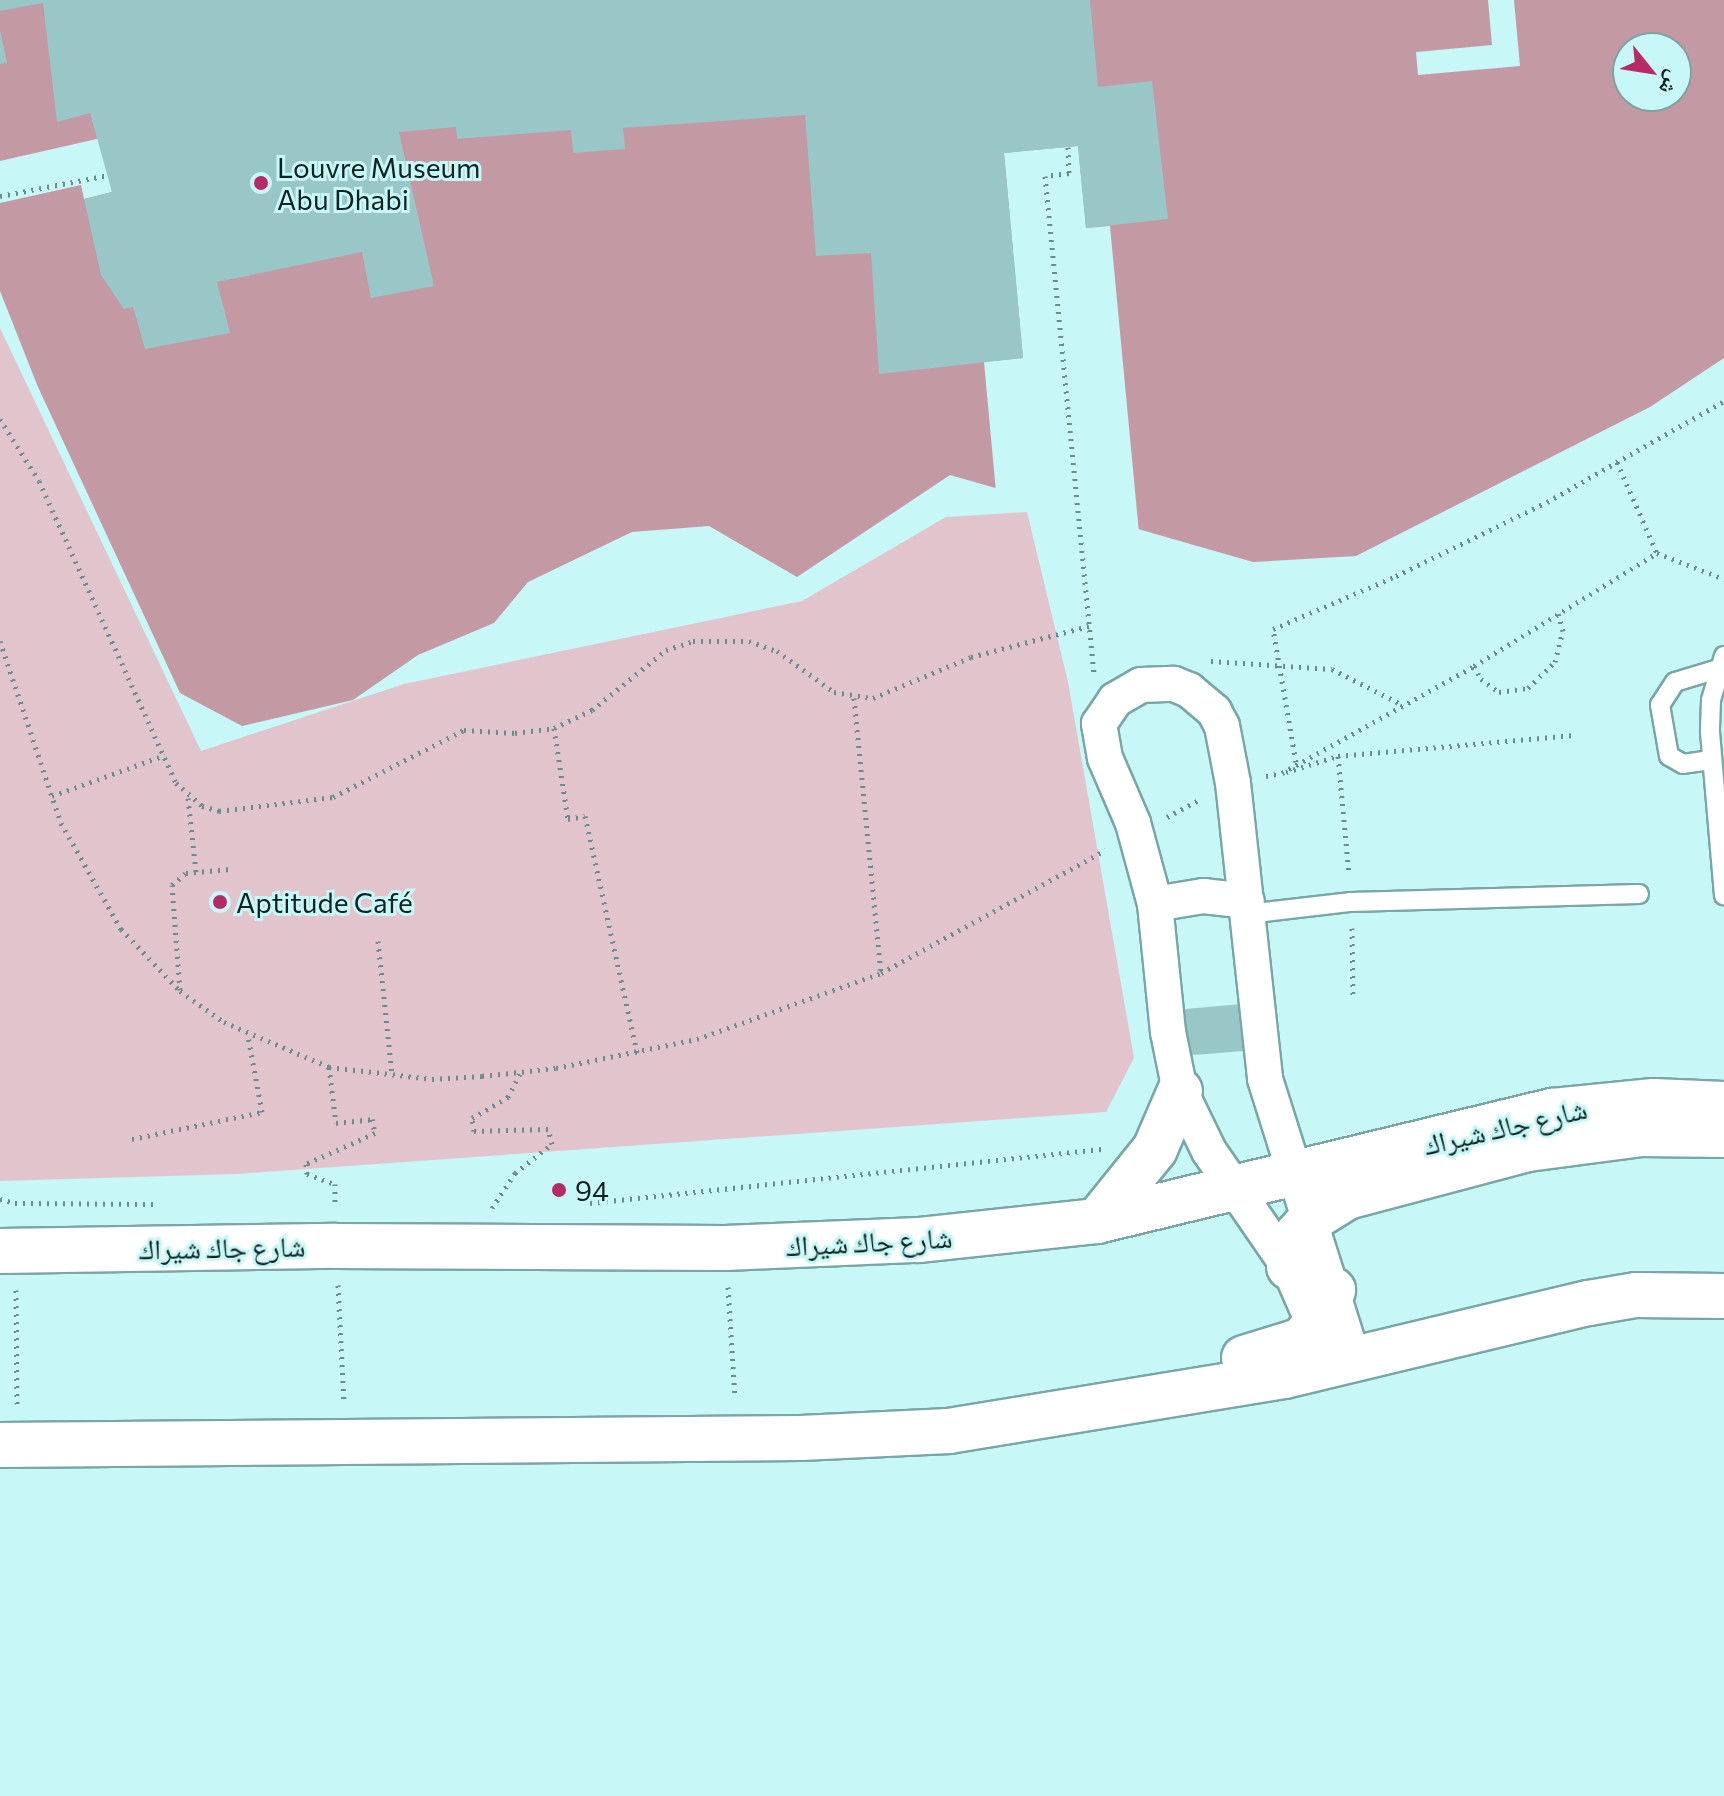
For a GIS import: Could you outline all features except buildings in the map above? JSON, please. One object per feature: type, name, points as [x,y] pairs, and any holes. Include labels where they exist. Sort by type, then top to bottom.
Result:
[{"type":"street","points":[[1324,1308],[1289,1267],[1240,1190],[1203,1141],[1180,1091],[1164,1003],[1155,904],[1136,833],[1105,758],[1099,724],[1127,691],[1157,683],[1189,690],[1214,711],[1233,783],[1259,1052],[1310,1220],[1324,1308],[1342,1363]]},
{"type":"street","points":[[1155,904],[1203,896],[1247,907]]},
{"type":"street","points":[[1097,1221],[1139,1174],[1167,1127],[1180,1091]]},
{"type":"street","name":"شارع جاك شيراك","points":[[8,1251],[725,1248],[919,1240],[1097,1221],[1296,1177],[1553,1111],[1654,1101],[1724,1104]]},
{"type":"street","points":[[1289,1267],[1297,1235],[1310,1220],[1347,1197],[1528,1149],[1642,1134],[1724,1135]]},
{"type":"street","points":[[9,1445],[801,1438],[1023,1423],[1342,1363],[1589,1303],[1685,1293],[1724,1296]]},
{"type":"street","points":[[801,1438],[900,1410],[1271,1354],[1302,1340],[1324,1308]]},
{"type":"lane","points":[[1721,662],[1711,700],[1711,760],[1724,895]]},
{"type":"lane","points":[[1711,760],[1683,764],[1669,756],[1660,705],[1675,682],[1721,662]]},
{"type":"lane","points":[[1247,907],[1381,900],[1639,894]]},
{"type":"path","points":[[187,797],[219,811],[310,802],[355,789],[464,730],[515,733],[554,728],[592,710],[666,650],[721,638],[777,651],[834,692],[854,698],[891,693],[971,657],[1089,626],[1045,176],[1069,173],[1068,147]]},
{"type":"path","points":[[0,196],[109,175]]},
{"type":"path","points":[[1296,762],[1273,629],[1449,551],[1724,401]]},
{"type":"path","points":[[0,419],[39,481],[187,797],[196,872]]},
{"type":"path","points":[[1617,462],[1657,553],[1724,579]]},
{"type":"path","points":[[1282,773],[1296,762],[1474,666],[1657,553]]},
{"type":"path","points":[[1474,666],[1481,679],[1499,692],[1528,688],[1555,662],[1563,631],[1558,614]]},
{"type":"path","points":[[0,641],[52,796],[87,874],[121,929],[180,991],[248,1035],[329,1067],[432,1079],[521,1071],[637,1053],[764,1017],[881,973],[1233,783],[1282,773],[1338,756],[1573,735]]},
{"type":"path","points":[[1157,683],[1190,660],[1332,669],[1403,705]]},
{"type":"path","points":[[854,698],[881,973]]},
{"type":"path","points":[[554,728],[568,819],[585,816],[637,1053]]},
{"type":"path","points":[[52,796],[165,755]]},
{"type":"path","points":[[180,991],[172,885],[179,875],[230,869]]},
{"type":"path","points":[[378,941],[392,1074]]},
{"type":"path","points":[[132,1139],[262,1112],[248,1035]]},
{"type":"path","points":[[329,1067],[336,1123],[372,1119],[375,1133],[306,1164],[307,1174],[335,1184],[336,1219]]},
{"type":"path","points":[[491,1212],[507,1182],[552,1144],[548,1129],[474,1131],[472,1118],[508,1097],[521,1071]]},
{"type":"path","points":[[585,1203],[836,1181],[1110,1146]]},
{"type":"path","points":[[0,1199],[15,1203],[167,1204]]},
{"type":"path","points":[[320,1205],[351,1206]]},
{"type":"path","points":[[475,1211],[507,1210]]},
{"type":"path","points":[[725,1248],[738,1438]]},
{"type":"path","points":[[8,1251],[9,1445]]},
{"type":"path","points":[[338,1284],[345,1417]]},
{"type":"shaded area","points":[[0,0],[1724,0],[1724,358],[1650,407],[1356,556],[1253,562],[950,475],[797,577],[709,526],[632,532],[528,582],[494,623],[418,655],[353,700],[242,726],[180,693],[38,387],[0,291]]},
{"type":"shaded area","points":[[0,328],[201,751],[404,684],[802,601],[946,517],[1027,512],[1068,682],[1134,1058],[1106,1112],[236,1174],[0,1181]]},
{"type":"pier","points":[[1488,0],[1514,0],[1520,66],[1418,75],[1416,52],[1492,45]]},
{"type":"pier","points":[[101,138],[112,192],[84,199],[81,185],[0,203],[0,161]]},
{"type":"pier","points":[[1078,146],[1086,228],[1110,226],[1139,533],[996,492],[984,362],[1023,358],[1004,153]]},
{"type":"place","name":"Louvre Museum Abu Dhabi","points":[[261,183]]},
{"type":"place","name":"Aptitude Café","points":[[220,902]]},
{"type":"place","name":"94","points":[[559,1190]]}]
